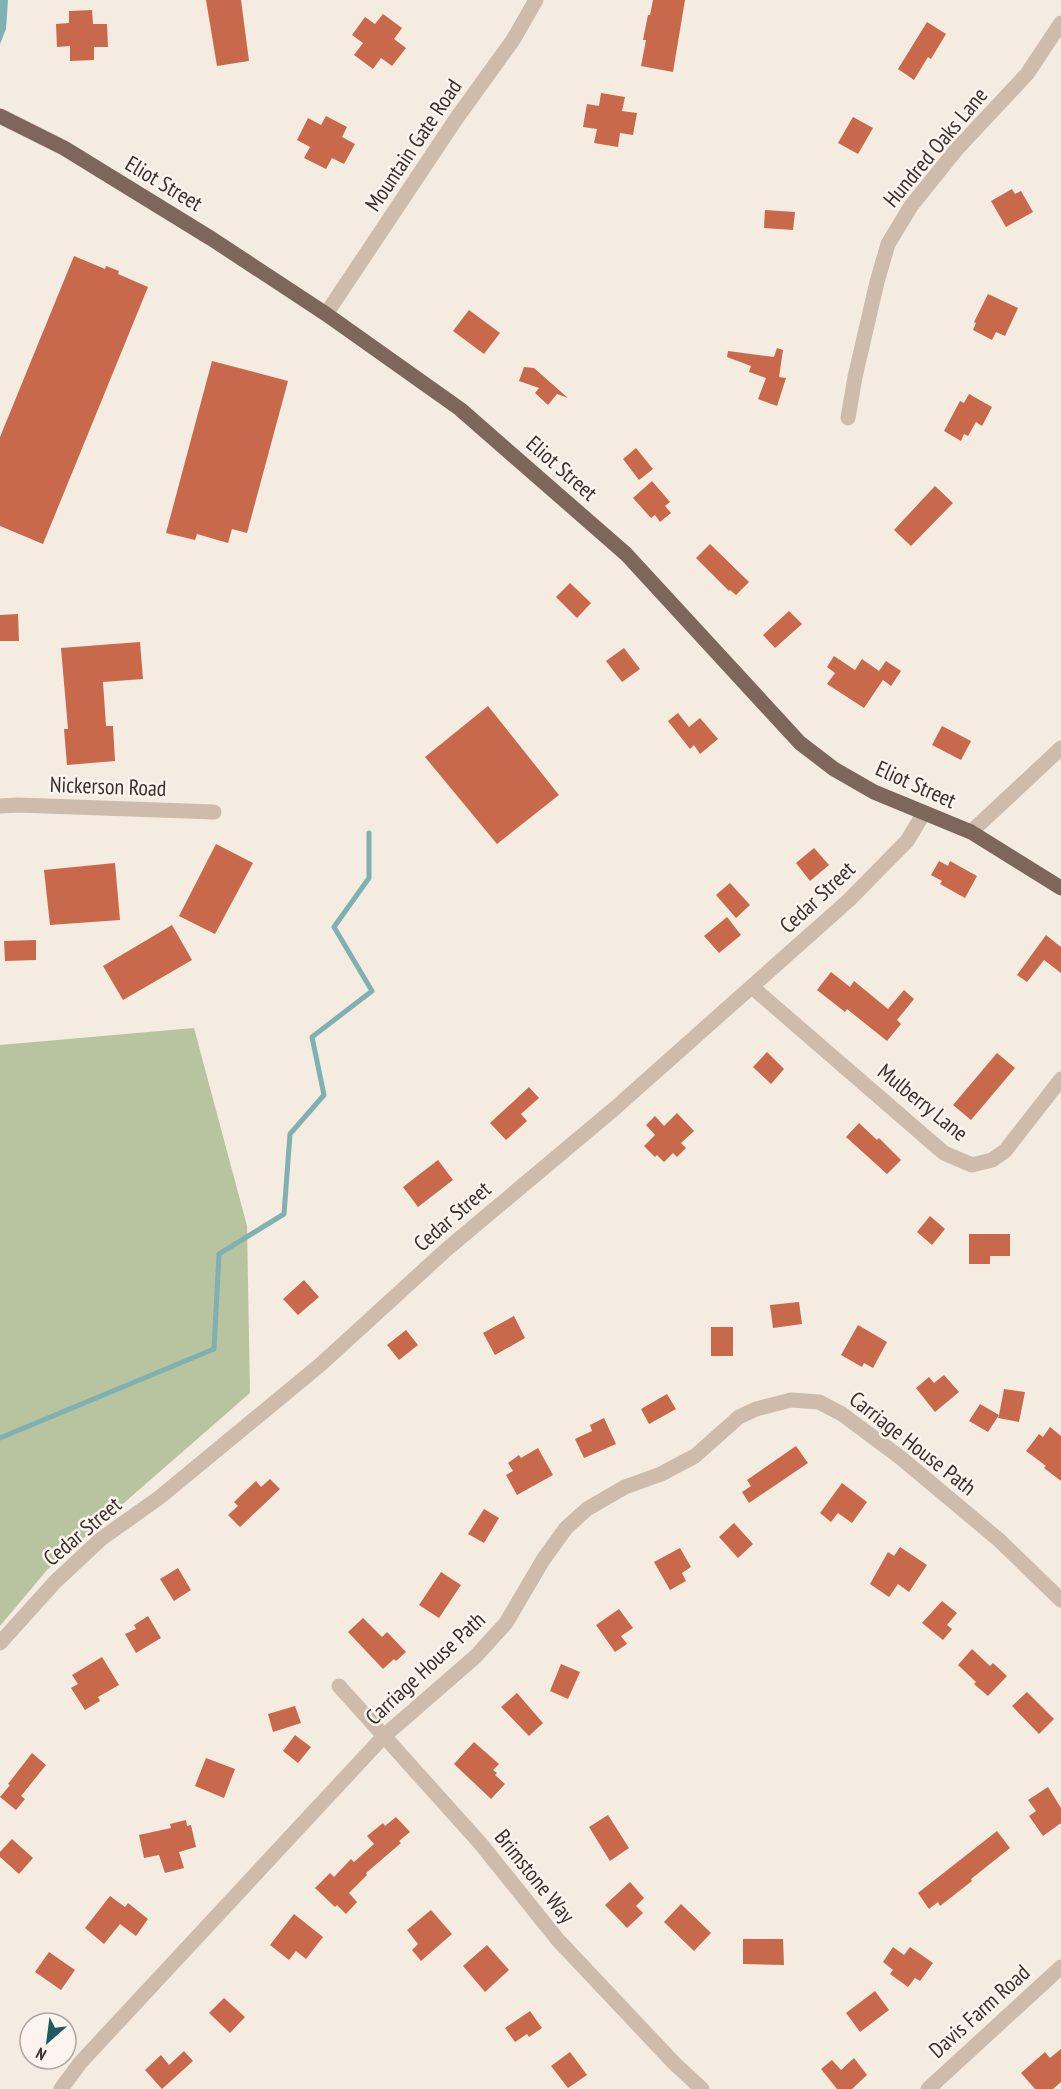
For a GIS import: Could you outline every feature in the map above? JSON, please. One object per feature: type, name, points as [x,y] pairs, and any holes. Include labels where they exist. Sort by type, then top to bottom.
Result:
[{"type":"main road","name":"Eliot Street","points":[[0,116],[64,148],[212,239],[326,314],[460,409],[626,554],[800,743],[834,769],[866,787],[971,832],[1061,888]]},
{"type":"street","name":"Mountain Gate Road","points":[[326,314],[456,119],[513,40],[536,0]]},
{"type":"street","name":"Hundred Oaks Lane","points":[[848,418],[855,377],[888,244],[911,206],[956,150],[1027,74],[1061,23]]},
{"type":"street","points":[[971,832],[1061,748]]},
{"type":"street","name":"Nickerson Road","points":[[0,806],[214,812]]},
{"type":"street","name":"Cedar Street","points":[[0,1643],[56,1582],[101,1539],[160,1497],[320,1365],[447,1249],[614,1109],[752,987],[866,883],[907,841],[924,813]]},
{"type":"street","name":"Mulberry Lane","points":[[752,987],[944,1153],[972,1165],[992,1161],[1005,1151],[1061,1079]]},
{"type":"street","name":"Carriage House Path","points":[[61,2089],[80,2063],[384,1736],[475,1657],[506,1623],[543,1560],[566,1528],[587,1509],[625,1486],[661,1474],[695,1456],[739,1417],[756,1409],[791,1400],[819,1402],[851,1420],[901,1458],[999,1540],[1061,1600]]},
{"type":"street","name":"Brimstone Way","points":[[339,1686],[480,1843],[558,1940],[674,2063],[702,2089]]},
{"type":"street","name":"Davis Farm Road","points":[[927,2089],[1061,1967]]},
{"type":"green space","points":[[194,1028],[247,1226],[250,1393],[47,1570],[0,1626],[0,1045]]},
{"type":"water","points":[[0,0],[8,0],[6,29],[0,44]]},
{"type":"building","points":[[206,0],[241,0],[249,61],[217,66]]},
{"type":"building","points":[[653,0],[685,0],[673,72],[641,66],[646,40],[643,40]]},
{"type":"building","points":[[92,10],[93,24],[107,24],[108,47],[94,47],[94,60],[70,61],[70,46],[57,47],[56,24],[69,23],[69,11]]},
{"type":"building","points":[[383,14],[402,28],[394,39],[406,48],[392,66],[381,58],[373,69],[354,55],[363,43],[352,35],[365,17],[375,24]]},
{"type":"building","points":[[927,22],[946,34],[931,59],[928,57],[914,80],[898,69]]},
{"type":"building","points":[[601,93],[625,97],[622,111],[637,113],[633,135],[620,133],[618,147],[594,143],[597,129],[583,127],[587,104],[599,106]]},
{"type":"building","points":[[326,116],[347,127],[342,137],[355,144],[344,164],[332,158],[326,169],[304,158],[310,147],[297,140],[308,118],[321,125]]},
{"type":"building","points":[[853,117],[873,128],[858,154],[838,143]]},
{"type":"building","points":[[1012,189],[1015,194],[1021,191],[1033,212],[1006,227],[991,201]]},
{"type":"building","points":[[765,210],[795,212],[793,230],[764,228]]},
{"type":"building","points":[[74,256],[105,269],[106,266],[119,271],[118,274],[148,287],[43,544],[0,526],[0,437]]},
{"type":"building","points":[[988,294],[1018,308],[1005,336],[996,332],[992,340],[973,330],[976,323],[974,322]]},
{"type":"building","points":[[469,310],[500,333],[484,354],[453,331]]},
{"type":"building","points":[[777,348],[783,350],[779,377],[786,378],[777,406],[758,399],[766,378],[749,372],[751,366],[727,357],[728,351],[774,357]]},
{"type":"building","points":[[212,361],[288,381],[247,533],[232,529],[228,543],[197,534],[195,540],[166,533]]},
{"type":"building","points":[[524,367],[534,368],[568,398],[557,394],[548,405],[535,393],[539,388],[519,381]]},
{"type":"building","points":[[969,394],[992,407],[982,426],[976,422],[968,436],[964,434],[961,441],[944,431],[960,401],[964,403]]},
{"type":"building","points":[[636,448],[653,469],[639,480],[623,459]]},
{"type":"building","points":[[652,481],[670,502],[665,506],[671,513],[660,522],[655,515],[651,518],[633,498]]},
{"type":"building","points":[[935,486],[953,503],[911,546],[894,530]]},
{"type":"building","points":[[710,544],[749,582],[736,595],[729,591],[696,558]]},
{"type":"building","points":[[570,583],[591,603],[577,618],[556,597]]},
{"type":"building","points":[[789,611],[802,624],[775,648],[763,635]]},
{"type":"building","points":[[18,614],[19,641],[0,641],[0,615]]},
{"type":"building","points":[[140,642],[143,679],[103,682],[106,726],[113,726],[115,761],[67,765],[64,729],[68,729],[61,648]]},
{"type":"building","points":[[624,648],[640,669],[622,682],[606,661]]},
{"type":"building","points":[[834,656],[855,670],[862,659],[879,671],[886,661],[901,671],[891,686],[883,680],[864,708],[827,684],[835,673],[827,667]]},
{"type":"building","points":[[488,706],[559,795],[497,844],[425,757]]},
{"type":"building","points":[[678,713],[689,727],[700,718],[718,739],[700,754],[694,745],[690,749],[668,721]]},
{"type":"building","points":[[942,726],[971,741],[961,760],[932,745]]},
{"type":"building","points":[[216,844],[253,863],[215,934],[179,916]]},
{"type":"building","points":[[814,848],[829,865],[810,881],[796,863]]},
{"type":"building","points":[[939,861],[948,866],[950,861],[977,876],[965,898],[940,884],[942,881],[931,875]]},
{"type":"building","points":[[115,863],[120,920],[50,925],[44,870]]},
{"type":"building","points":[[730,883],[750,905],[736,918],[716,895]]},
{"type":"building","points":[[727,917],[741,935],[719,953],[704,936]]},
{"type":"building","points":[[172,925],[192,960],[123,1000],[103,966]]},
{"type":"building","points":[[1046,935],[1061,947],[1061,973],[1044,960],[1027,982],[1017,975]]},
{"type":"building","points":[[36,940],[36,960],[5,961],[4,941]]},
{"type":"building","points":[[831,972],[850,987],[854,981],[888,1009],[904,990],[914,999],[897,1020],[901,1024],[887,1041],[847,1009],[845,1012],[817,990]]},
{"type":"building","points":[[767,1052],[784,1069],[771,1084],[753,1067]]},
{"type":"building","points":[[997,1053],[1015,1068],[971,1120],[953,1105]]},
{"type":"building","points":[[529,1087],[539,1098],[521,1114],[527,1121],[506,1140],[490,1123]]},
{"type":"building","points":[[677,1113],[694,1131],[681,1143],[686,1148],[677,1157],[673,1153],[664,1162],[644,1146],[655,1135],[646,1125],[655,1116],[664,1126]]},
{"type":"building","points":[[859,1123],[877,1140],[879,1138],[901,1160],[887,1174],[846,1137]]},
{"type":"building","points":[[438,1160],[453,1180],[418,1207],[403,1187]]},
{"type":"building","points":[[930,1216],[945,1229],[932,1245],[917,1232]]},
{"type":"building","points":[[969,1234],[1010,1234],[1010,1256],[990,1256],[990,1264],[969,1264]]},
{"type":"building","points":[[304,1280],[319,1297],[298,1315],[283,1299]]},
{"type":"building","points":[[799,1302],[802,1324],[773,1328],[770,1305]]},
{"type":"building","points":[[514,1316],[525,1338],[495,1355],[483,1333]]},
{"type":"building","points":[[858,1325],[887,1342],[873,1368],[864,1363],[862,1367],[841,1355]]},
{"type":"building","points":[[711,1327],[733,1327],[733,1356],[711,1356]]},
{"type":"building","points":[[406,1330],[418,1345],[399,1360],[387,1345]]},
{"type":"building","points":[[944,1375],[959,1392],[935,1412],[916,1388],[929,1377],[934,1383]]},
{"type":"building","points":[[1004,1389],[1025,1392],[1019,1422],[998,1418]]},
{"type":"building","points":[[667,1394],[676,1409],[649,1424],[641,1409]]},
{"type":"building","points":[[980,1404],[999,1415],[988,1432],[969,1421]]},
{"type":"building","points":[[604,1418],[616,1444],[584,1458],[575,1439],[592,1431],[590,1425]]},
{"type":"building","points":[[1050,1427],[1061,1436],[1061,1481],[1026,1451],[1039,1434],[1043,1437]]},
{"type":"building","points":[[796,1446],[808,1463],[749,1503],[742,1492],[751,1486],[747,1480]]},
{"type":"building","points":[[538,1448],[553,1475],[517,1495],[506,1475],[513,1471],[508,1463],[519,1455],[521,1458]]},
{"type":"building","points":[[270,1479],[280,1489],[240,1527],[228,1515],[238,1506],[234,1502],[256,1481],[261,1487]]},
{"type":"building","points":[[842,1483],[867,1502],[852,1523],[838,1513],[831,1522],[820,1513]]},
{"type":"building","points":[[484,1509],[499,1518],[484,1543],[468,1534]]},
{"type":"building","points":[[734,1523],[753,1544],[738,1558],[719,1537]]},
{"type":"building","points":[[900,1547],[927,1565],[909,1592],[898,1584],[889,1597],[870,1584],[888,1552],[894,1556]]},
{"type":"building","points":[[680,1548],[691,1567],[682,1573],[686,1581],[670,1590],[654,1562]]},
{"type":"building","points":[[178,1568],[191,1590],[174,1601],[160,1579]]},
{"type":"building","points":[[441,1572],[461,1585],[439,1618],[419,1605]]},
{"type":"building","points":[[942,1601],[957,1613],[947,1625],[952,1629],[943,1640],[922,1623]]},
{"type":"building","points":[[619,1609],[633,1628],[621,1636],[627,1644],[615,1652],[596,1625]]},
{"type":"building","points":[[148,1616],[161,1638],[136,1653],[125,1634],[136,1629],[134,1625]]},
{"type":"building","points":[[363,1618],[382,1637],[387,1632],[406,1652],[383,1669],[348,1632]]},
{"type":"building","points":[[972,1649],[990,1666],[993,1663],[1007,1676],[988,1696],[958,1665]]},
{"type":"building","points":[[102,1657],[119,1685],[98,1697],[100,1701],[85,1710],[71,1688],[78,1684],[72,1675]]},
{"type":"building","points":[[561,1664],[580,1672],[568,1699],[550,1691]]},
{"type":"building","points":[[1027,1692],[1054,1719],[1039,1734],[1012,1706]]},
{"type":"building","points":[[517,1693],[543,1723],[529,1736],[501,1707]]},
{"type":"building","points":[[295,1706],[301,1723],[273,1732],[268,1714]]},
{"type":"building","points":[[295,1735],[311,1747],[298,1763],[283,1751]]},
{"type":"building","points":[[474,1742],[499,1764],[493,1770],[505,1784],[491,1799],[454,1764]]},
{"type":"building","points":[[32,1753],[46,1765],[21,1796],[25,1799],[16,1810],[0,1797]]},
{"type":"building","points":[[206,1758],[235,1769],[224,1798],[195,1786]]},
{"type":"building","points":[[1048,1787],[1061,1808],[1061,1823],[1043,1836],[1029,1816],[1036,1811],[1028,1800]]},
{"type":"building","points":[[608,1815],[629,1848],[610,1861],[589,1827]]},
{"type":"building","points":[[396,1817],[410,1832],[399,1841],[401,1843],[366,1873],[367,1875],[349,1893],[357,1902],[346,1914],[315,1888],[330,1873],[334,1877],[351,1859],[354,1862],[374,1844],[367,1836],[383,1823],[385,1826]]},
{"type":"building","points":[[186,1820],[187,1826],[191,1825],[196,1847],[179,1852],[184,1868],[165,1873],[159,1855],[144,1858],[139,1835],[171,1828],[170,1824]]},
{"type":"building","points":[[997,1831],[1010,1848],[940,1906],[938,1902],[929,1909],[918,1893]]},
{"type":"building","points":[[12,1839],[33,1858],[19,1874],[0,1857],[0,1852]]},
{"type":"building","points":[[630,1882],[644,1898],[636,1906],[643,1913],[627,1928],[605,1905]]},
{"type":"building","points":[[110,1896],[125,1907],[128,1903],[148,1919],[136,1936],[120,1924],[104,1944],[85,1928]]},
{"type":"building","points":[[681,1904],[711,1933],[694,1951],[664,1922]]},
{"type":"building","points":[[431,1910],[452,1934],[421,1961],[412,1950],[418,1944],[407,1930]]},
{"type":"building","points":[[294,1914],[323,1937],[306,1959],[296,1951],[289,1960],[270,1945]]},
{"type":"building","points":[[743,1939],[783,1939],[784,1965],[743,1964]]},
{"type":"building","points":[[487,1945],[509,1970],[485,1992],[463,1966]]},
{"type":"building","points":[[893,1947],[904,1955],[910,1947],[933,1963],[920,1981],[915,1978],[908,1987],[890,1974],[893,1970],[883,1962]]},
{"type":"building","points":[[49,1952],[75,1970],[61,1990],[35,1972]]},
{"type":"building","points":[[875,1991],[889,2010],[860,2032],[846,2013]]},
{"type":"building","points":[[224,1998],[245,2017],[230,2033],[209,2013]]},
{"type":"building","points":[[530,2011],[542,2028],[529,2037],[527,2034],[515,2042],[505,2028]]},
{"type":"building","points":[[1061,2049],[1061,2082],[1053,2089],[1035,2089],[1021,2073],[1045,2052],[1050,2058]]},
{"type":"building","points":[[184,2051],[193,2061],[162,2089],[145,2070],[161,2055],[169,2065]]},
{"type":"building","points":[[570,2052],[587,2075],[568,2088],[551,2066]]},
{"type":"building","points":[[854,2058],[867,2075],[852,2089],[837,2089],[821,2069],[832,2060],[841,2070]]},
{"type":"waterway","points":[[0,1438],[214,1349],[219,1254],[284,1214],[290,1134],[324,1095],[312,1037],[372,991],[334,927],[369,878],[369,833]]}]
